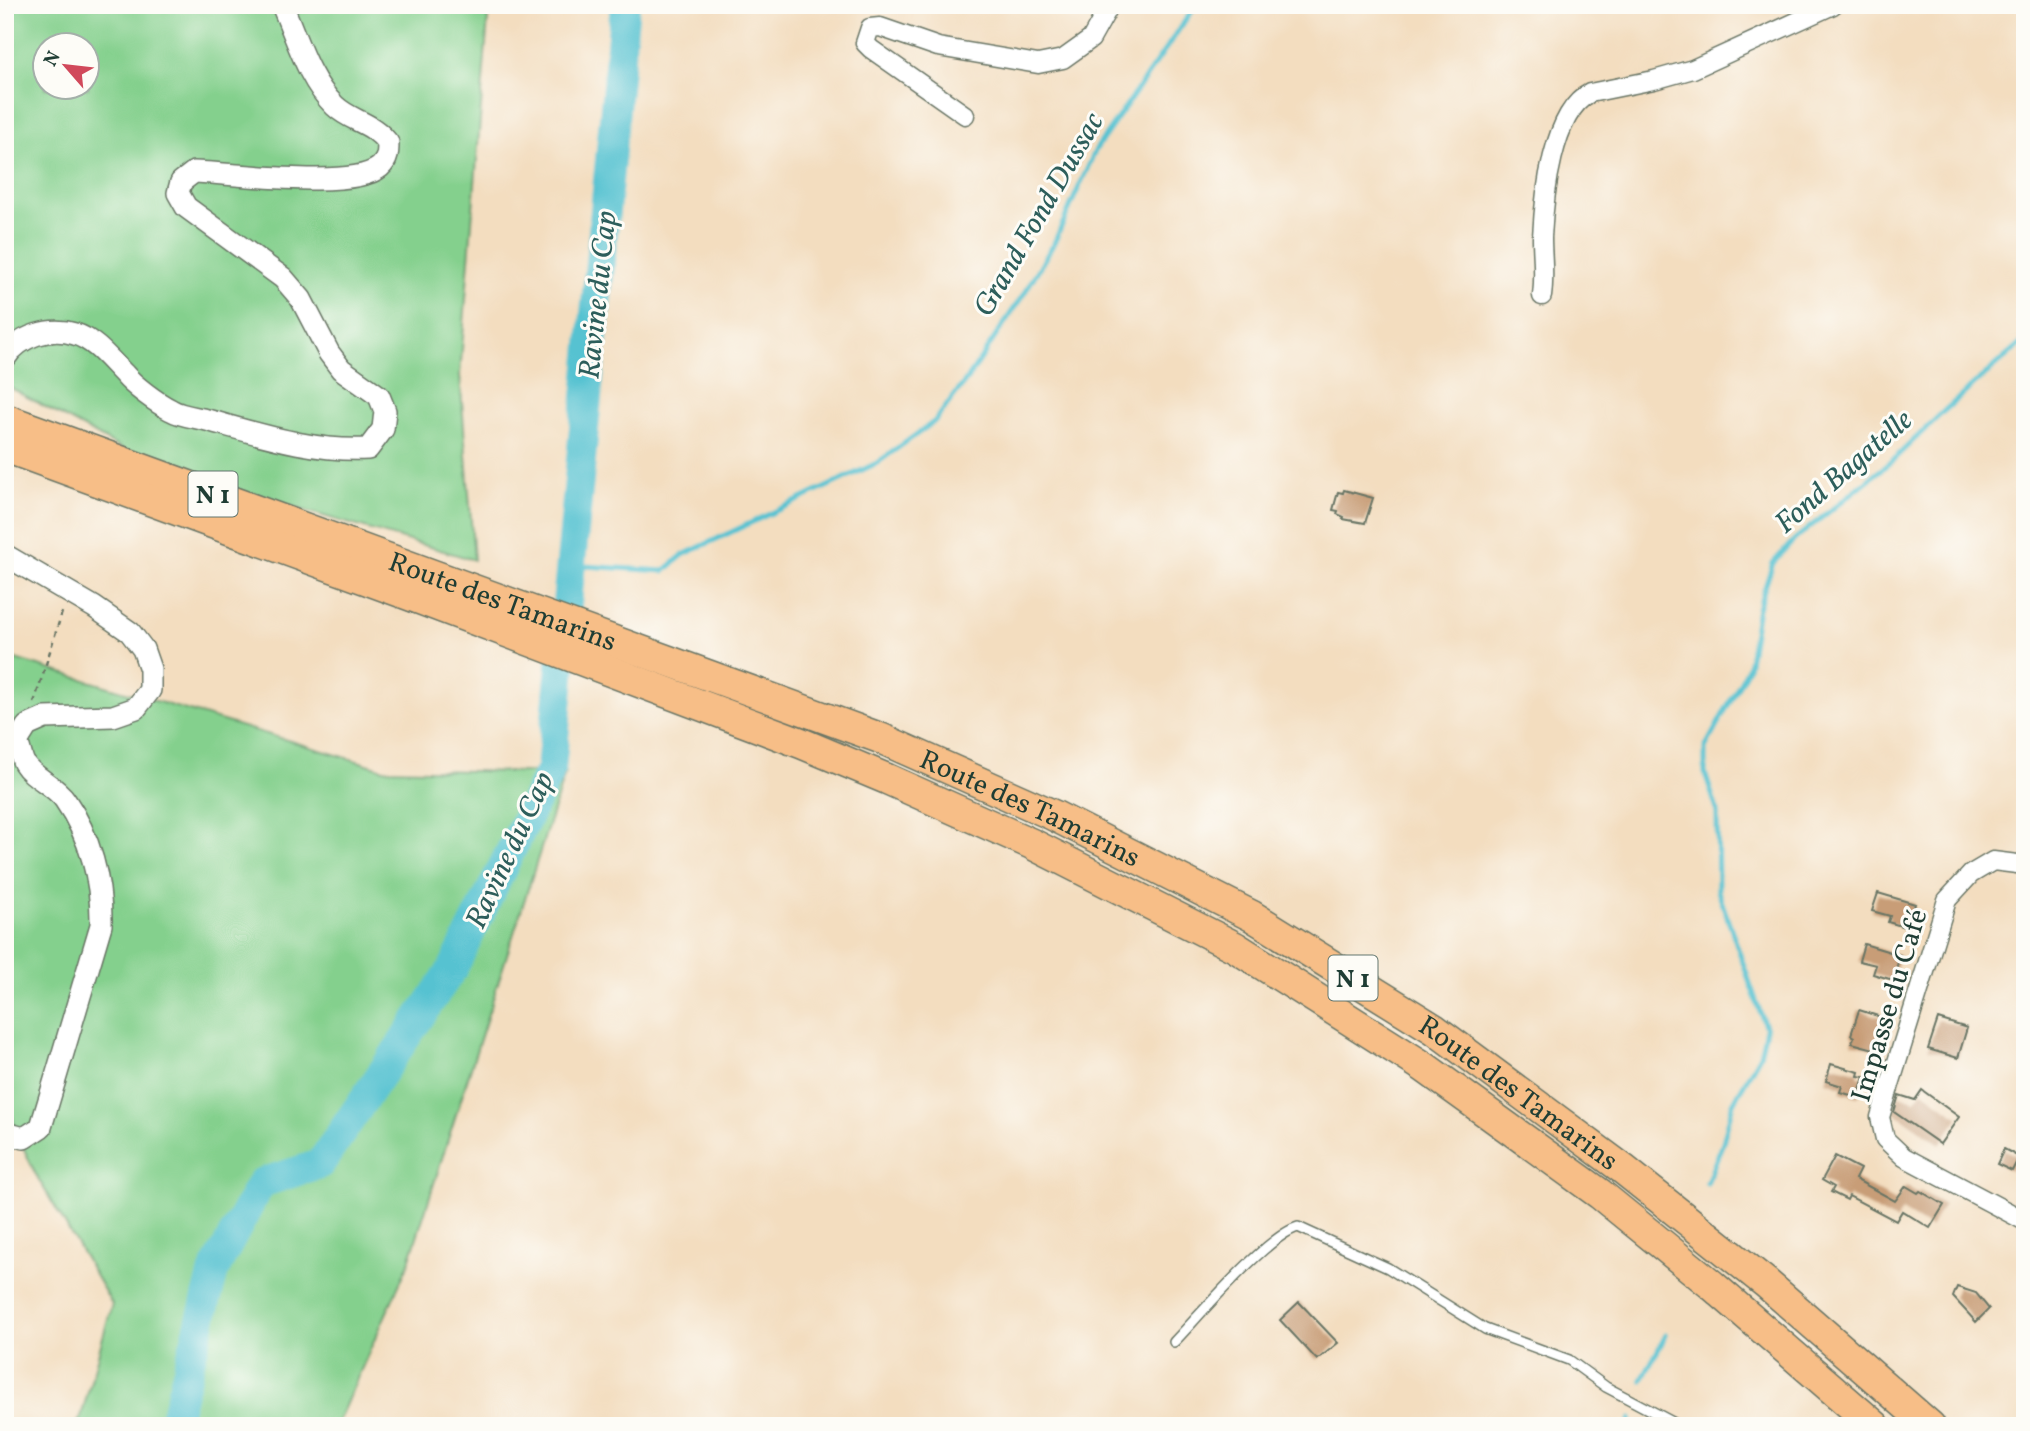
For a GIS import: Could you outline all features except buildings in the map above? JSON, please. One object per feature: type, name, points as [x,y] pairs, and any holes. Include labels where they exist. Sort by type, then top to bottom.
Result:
[{"type":"highway","name":"Route des Tamarins","points":[[6,429],[414,582],[682,699],[801,743],[887,779],[1032,844],[1235,947],[1424,1067],[1600,1194],[1712,1285],[1875,1426]]},
{"type":"highway","name":"Route des Tamarins","points":[[414,582],[692,669],[892,743],[1053,815],[1252,916],[1434,1029],[1623,1169],[1766,1283],[1930,1426]]},
{"type":"street","points":[[5,358],[11,349],[31,336],[55,331],[77,334],[108,355],[126,377],[172,411],[265,437],[342,450],[368,449],[383,429],[384,411],[379,396],[341,369],[328,353],[301,299],[283,278],[186,207],[178,193],[181,182],[194,172],[304,179],[356,177],[379,168],[387,158],[388,143],[379,130],[337,108],[317,84],[282,5]]},
{"type":"street","points":[[965,115],[871,49],[865,43],[870,28],[880,27],[938,47],[1038,64],[1063,59],[1091,39],[1110,5]]},
{"type":"street","points":[[1542,296],[1544,211],[1556,143],[1565,122],[1582,97],[1693,69],[1833,5]]},
{"type":"street","points":[[5,555],[130,632],[143,649],[150,668],[150,690],[136,708],[113,716],[45,718],[27,726],[18,742],[25,764],[64,798],[92,856],[102,897],[101,925],[41,1127],[24,1138],[5,1133]]},
{"type":"street","name":"Impasse du Café","points":[[2025,865],[1993,861],[1971,874],[1947,900],[1880,1117],[1885,1139],[1904,1157],[2025,1221]]},
{"type":"lane","points":[[1174,1342],[1233,1280],[1277,1239],[1286,1231],[1298,1227],[1388,1268],[1485,1329],[1569,1360],[1606,1387],[1680,1426]]},
{"type":"path","points":[[27,726],[68,592]]},
{"type":"green space","points":[[5,5],[489,5],[460,375],[474,560],[155,467],[5,385]]},
{"type":"green space","points":[[5,656],[384,769],[565,773],[408,1265],[336,1426],[76,1426],[81,1417],[112,1304],[35,1173],[18,1136],[5,1093]]},
{"type":"waterway","name":"Ravine du Cap","points":[[173,1426],[214,1271],[261,1183],[320,1164],[453,968],[551,769],[625,5]]},
{"type":"waterway","name":"Grand Fond Dussac","points":[[570,559],[585,566],[664,571],[683,555],[877,463],[935,421],[970,375],[1025,292],[1054,243],[1096,149],[1196,5]]},
{"type":"waterway","name":"Fond Bagatelle","points":[[1707,1183],[1723,1142],[1733,1103],[1760,1055],[1766,1029],[1718,891],[1717,810],[1705,773],[1705,748],[1748,668],[1758,608],[1773,563],[1794,540],[1894,459],[2025,340]]},
{"type":"waterway","name":"Fond Bagatelle","points":[[1642,1380],[1666,1335]]},
{"type":"waterway","name":"Fond Bagatelle","points":[[1628,1426],[1631,1419]]}]
